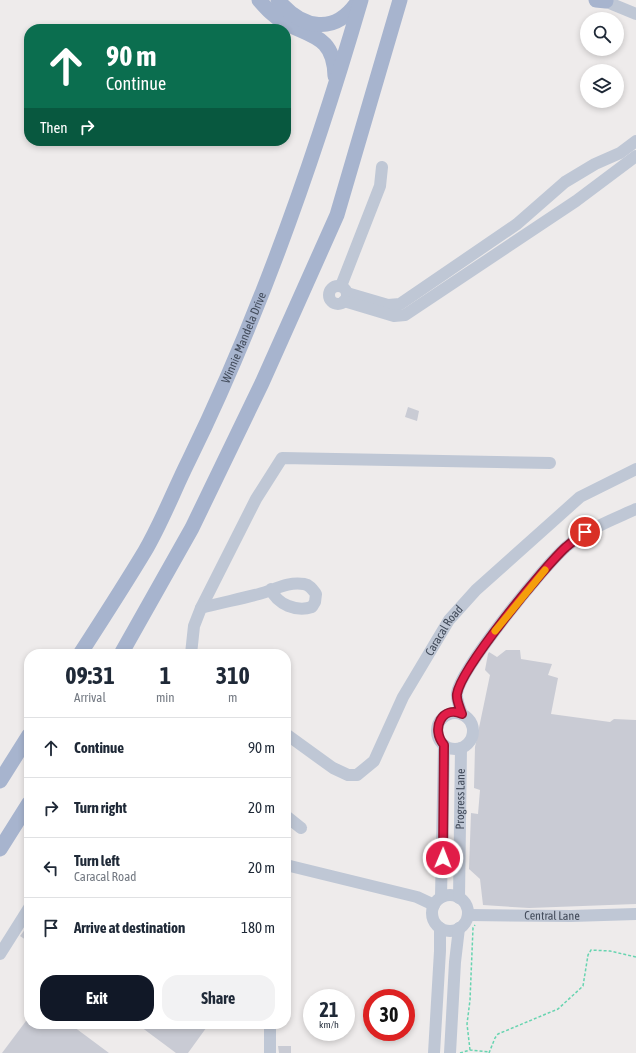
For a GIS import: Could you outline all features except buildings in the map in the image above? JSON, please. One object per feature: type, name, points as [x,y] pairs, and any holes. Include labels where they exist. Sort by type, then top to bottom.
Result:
[{"type":"main road","points":[[259,0],[270,13],[288,24]]},
{"type":"main road","points":[[278,0],[291,14],[302,20],[320,25],[328,25],[343,18],[360,0]]},
{"type":"main road","name":"Winnie Mandela Drive","points":[[83,649],[146,549],[205,428],[268,282],[336,86],[360,0]]},
{"type":"main road","points":[[124,649],[195,521],[262,383],[337,215],[400,0]]},
{"type":"main road","points":[[386,47],[404,10],[412,0]]},
{"type":"main road","points":[[291,26],[319,38],[329,48],[335,62],[336,86]]},
{"type":"main road","points":[[0,781],[24,743]]},
{"type":"main road","points":[[0,849],[24,811]]},
{"type":"street","points":[[601,0],[636,14]]},
{"type":"street","points":[[344,293],[392,306],[400,304],[517,224],[566,182],[595,164],[620,153],[636,141]]},
{"type":"street","points":[[344,293],[394,316],[404,315],[576,201],[636,156]]},
{"type":"street","points":[[344,293],[380,186],[382,167]]},
{"type":"street","points":[[192,649],[194,626],[201,608],[256,499],[282,458],[550,463]]},
{"type":"street","name":"Caracal Road","points":[[291,738],[333,768],[348,775],[357,775],[374,760],[403,697],[449,620],[476,590],[580,497],[636,469]]},
{"type":"street","points":[[462,714],[457,695],[460,685],[478,656],[507,616],[539,578],[565,548],[585,532],[636,509]]},
{"type":"street","points":[[201,608],[261,594],[272,589]]},
{"type":"street","points":[[451,713],[462,714],[472,722],[474,730],[472,738],[468,744],[461,748],[452,749],[444,745],[438,735],[438,723],[444,716],[451,713]]},
{"type":"street","name":"Progress Lane","points":[[438,901],[444,745]]},
{"type":"street","name":"Progress Lane","points":[[459,898],[461,748]]},
{"type":"street","points":[[291,820],[301,828]]},
{"type":"street","points":[[291,866],[438,901],[454,895],[466,905],[468,914],[464,925],[450,931],[440,928],[436,924],[432,915],[438,901]]},
{"type":"street","name":"Central Lane","points":[[468,914],[571,916],[636,914]]},
{"type":"street","points":[[0,954],[24,916]]},
{"type":"street","points":[[434,1053],[440,928]]},
{"type":"street","points":[[450,1053],[455,962],[459,928]]},
{"type":"street","points":[[270,1029],[270,1053]]},
{"type":"path","points":[[470,1050],[467,1024],[473,928],[482,915]]},
{"type":"path","points":[[450,1053],[470,1050],[490,1052],[498,1034],[558,1009],[583,986],[588,955],[591,950],[610,951],[636,957]]},
{"type":"slow traffic","points":[[495,631],[545,570]]},
{"type":"route","points":[[443,858],[444,745],[439,739],[437,731],[438,723],[444,716],[451,713],[459,712],[462,714],[457,695],[460,685],[478,656],[507,616],[539,578],[565,548],[585,532]]}]
